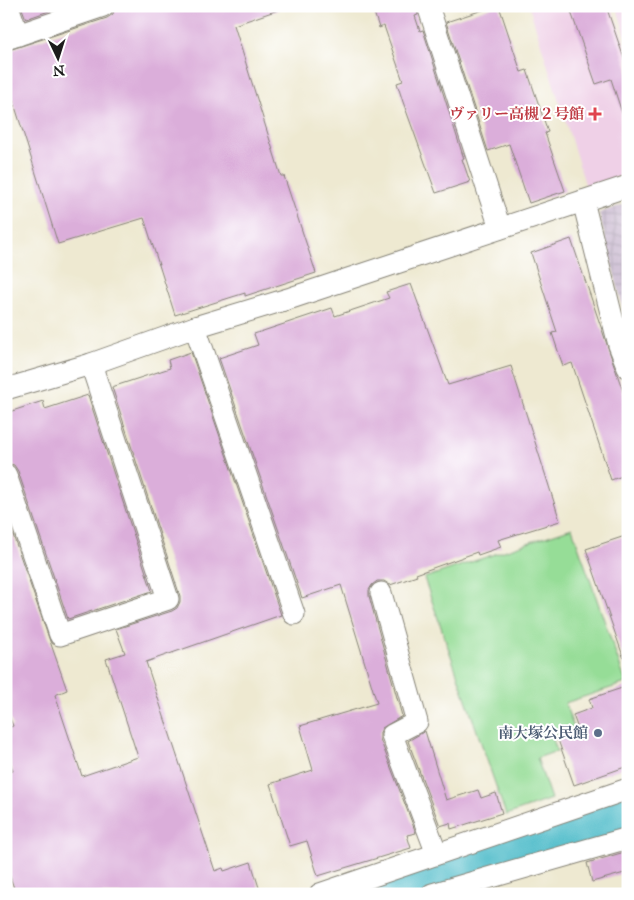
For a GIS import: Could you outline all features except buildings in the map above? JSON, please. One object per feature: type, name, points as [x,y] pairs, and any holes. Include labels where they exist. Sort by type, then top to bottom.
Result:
[{"type":"street","points":[[8,6],[12,37],[103,6]]},
{"type":"street","points":[[428,6],[500,228]]},
{"type":"street","points":[[6,389],[91,364],[195,327],[291,298],[628,186]]},
{"type":"street","points":[[583,201],[619,345],[628,368]]},
{"type":"street","points":[[195,327],[294,614]]},
{"type":"street","points":[[6,475],[60,635],[168,599],[91,364]]},
{"type":"street","points":[[381,593],[417,722],[392,735],[437,854]]},
{"type":"street","points":[[320,894],[628,789]]},
{"type":"street","points":[[432,894],[628,838]]},
{"type":"shaded area","name":"ヴァリー高槻２号館","points":[[529,6],[611,6],[628,53],[628,174],[586,187]]},
{"type":"shaded area","points":[[616,6],[628,6],[628,43]]},
{"type":"shaded area","points":[[628,203],[628,328],[599,213]]},
{"type":"green space","points":[[572,528],[626,683],[565,703],[574,729],[552,736],[557,751],[537,758],[551,799],[506,815],[424,578]]},
{"type":"waterway","points":[[371,894],[628,811]]},
{"type":"place","name":"ヴァリー高槻２号館","points":[[595,114]]},
{"type":"place","name":"南大塚公民館","points":[[598,733]]}]
